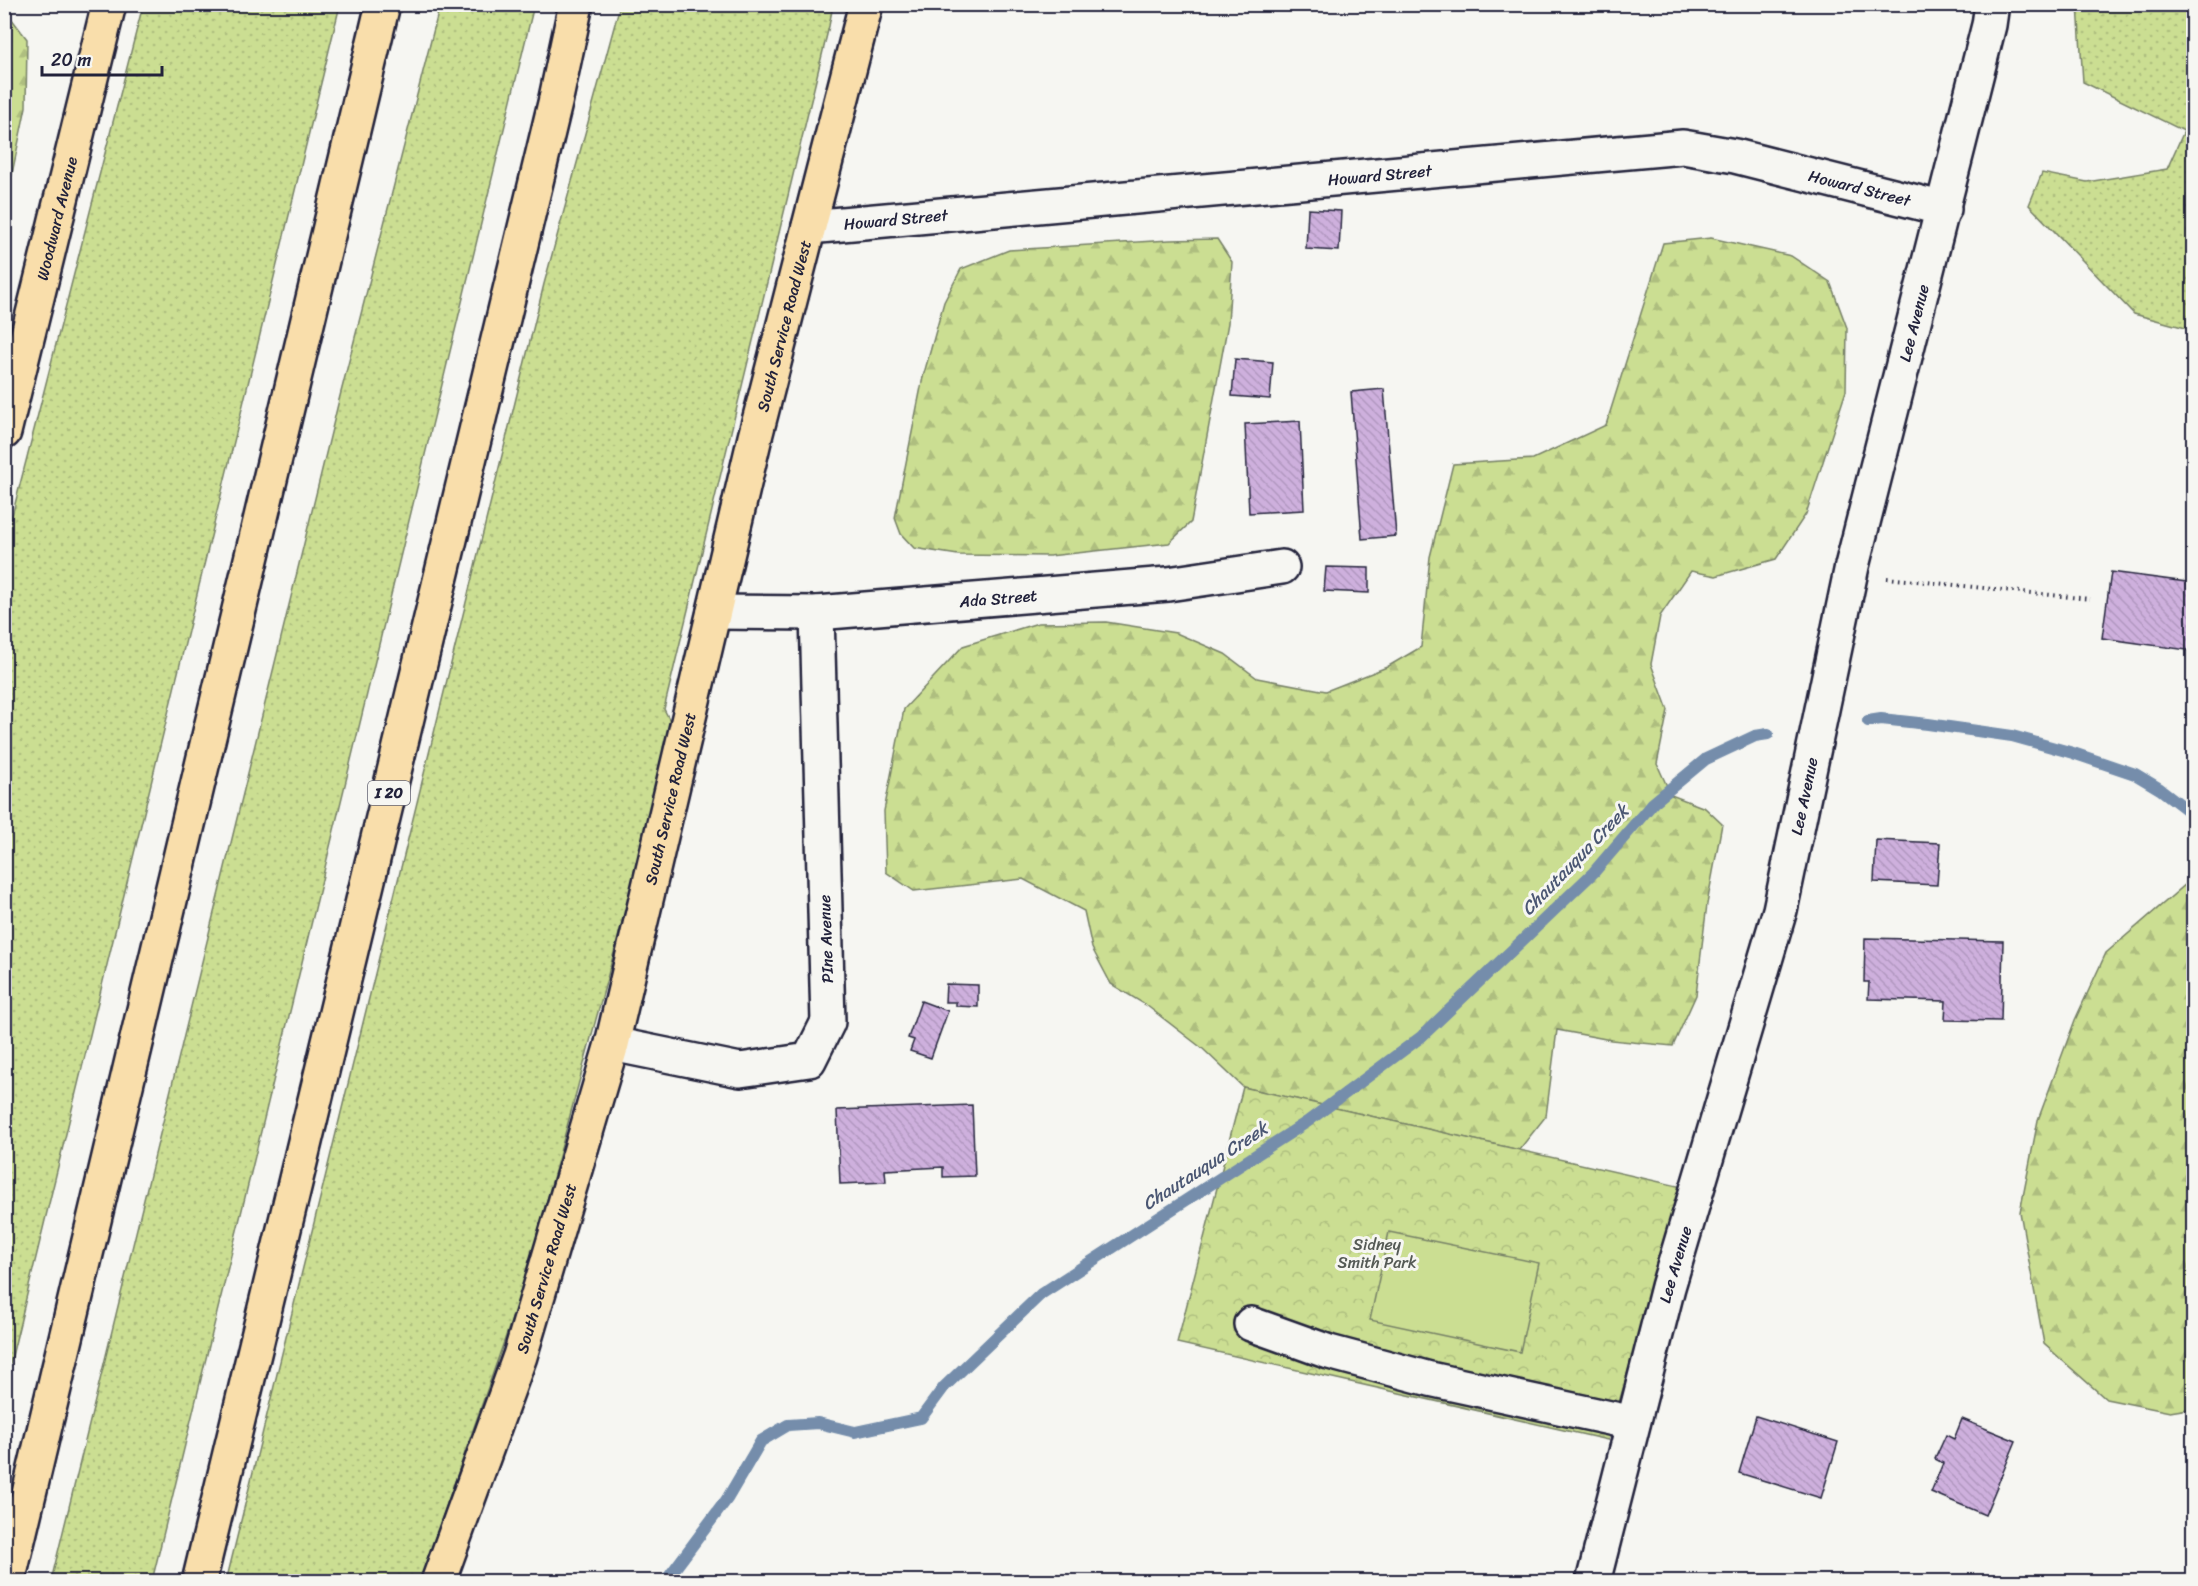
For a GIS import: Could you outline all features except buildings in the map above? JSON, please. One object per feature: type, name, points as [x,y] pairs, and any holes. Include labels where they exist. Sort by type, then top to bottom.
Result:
[{"type":"main road","name":"Woodward Avenue","points":[[4,432],[109,4]]},
{"type":"main road","points":[[8,1581],[383,4]]},
{"type":"main road","name":"I 20","points":[[198,1581],[552,115],[576,4]]},
{"type":"main road","name":"South Service Road West","points":[[438,1581],[520,1356],[612,1044],[755,437],[866,4]]},
{"type":"street","name":"Lee Avenue","points":[[1593,1581],[1668,1287],[1780,910],[1852,566],[1944,209],[1989,25],[1992,4]]},
{"type":"street","name":"Howard Street","points":[[810,227],[1683,147],[1735,156],[1944,209]]},
{"type":"street","name":"Ada Street","points":[[714,612],[817,613],[1168,584],[1282,567]]},
{"type":"street","name":"PIne Avenue","points":[[612,1044],[740,1070],[809,1060],[828,1022],[817,613]]},
{"type":"street","points":[[1251,1324],[1329,1352],[1419,1376],[1633,1423]]},
{"type":"path","points":[[1877,576],[2090,599]]},
{"type":"green space","points":[[143,5],[340,5],[5,1385],[5,543]]},
{"type":"green space","points":[[440,5],[534,5],[152,1581],[51,1581],[339,400]]},
{"type":"green space","points":[[620,5],[833,5],[664,709],[670,721],[632,886],[525,1282],[420,1581],[226,1582],[544,284]]},
{"type":"green space","points":[[2078,5],[2193,5],[2193,330],[2134,314],[2029,205],[2042,173],[2087,182],[2167,169],[2184,131],[2083,82]]},
{"type":"green space","points":[[11,18],[27,39],[26,107],[5,207],[4,20]]},
{"type":"green space","points":[[1711,238],[1791,256],[1830,282],[1847,328],[1846,391],[1806,514],[1776,559],[1716,576],[1691,571],[1660,616],[1651,664],[1668,710],[1657,764],[1671,795],[1705,808],[1722,824],[1707,904],[1696,995],[1673,1046],[1611,1040],[1557,1030],[1546,1116],[1519,1150],[1243,1087],[1203,1049],[1146,1005],[1111,984],[1092,948],[1084,911],[1023,879],[914,891],[886,872],[884,811],[904,709],[963,646],[1038,623],[1106,622],[1176,633],[1225,654],[1257,678],[1326,691],[1387,667],[1421,647],[1430,557],[1453,464],[1533,459],[1606,425],[1663,243]]},
{"type":"green space","points":[[1217,239],[1232,262],[1228,323],[1191,522],[1169,543],[1049,556],[958,555],[914,548],[901,534],[895,518],[923,377],[944,302],[961,269],[1009,250]]},
{"type":"green space","points":[[2193,878],[2194,1408],[2170,1412],[2106,1399],[2044,1344],[2020,1212],[2038,1120],[2075,1020],[2106,953]]},
{"type":"green space","name":"Sidney Smith Park","points":[[1243,1087],[1682,1187],[1608,1440],[1177,1343]]},
{"type":"green space","points":[[1389,1232],[1539,1263],[1520,1352],[1370,1320]]},
{"type":"waterway","name":"Chautauqua Creek","points":[[1868,721],[1881,719],[2012,736],[2073,753],[2135,774],[2160,789],[2194,815]]},
{"type":"waterway","name":"Chautauqua Creek","points":[[665,1582],[727,1499],[761,1441],[788,1425],[818,1423],[855,1432],[921,1418],[944,1387],[1041,1294],[1307,1122],[1421,1037],[1594,872],[1653,803],[1706,759],[1755,736],[1768,734]]}]
